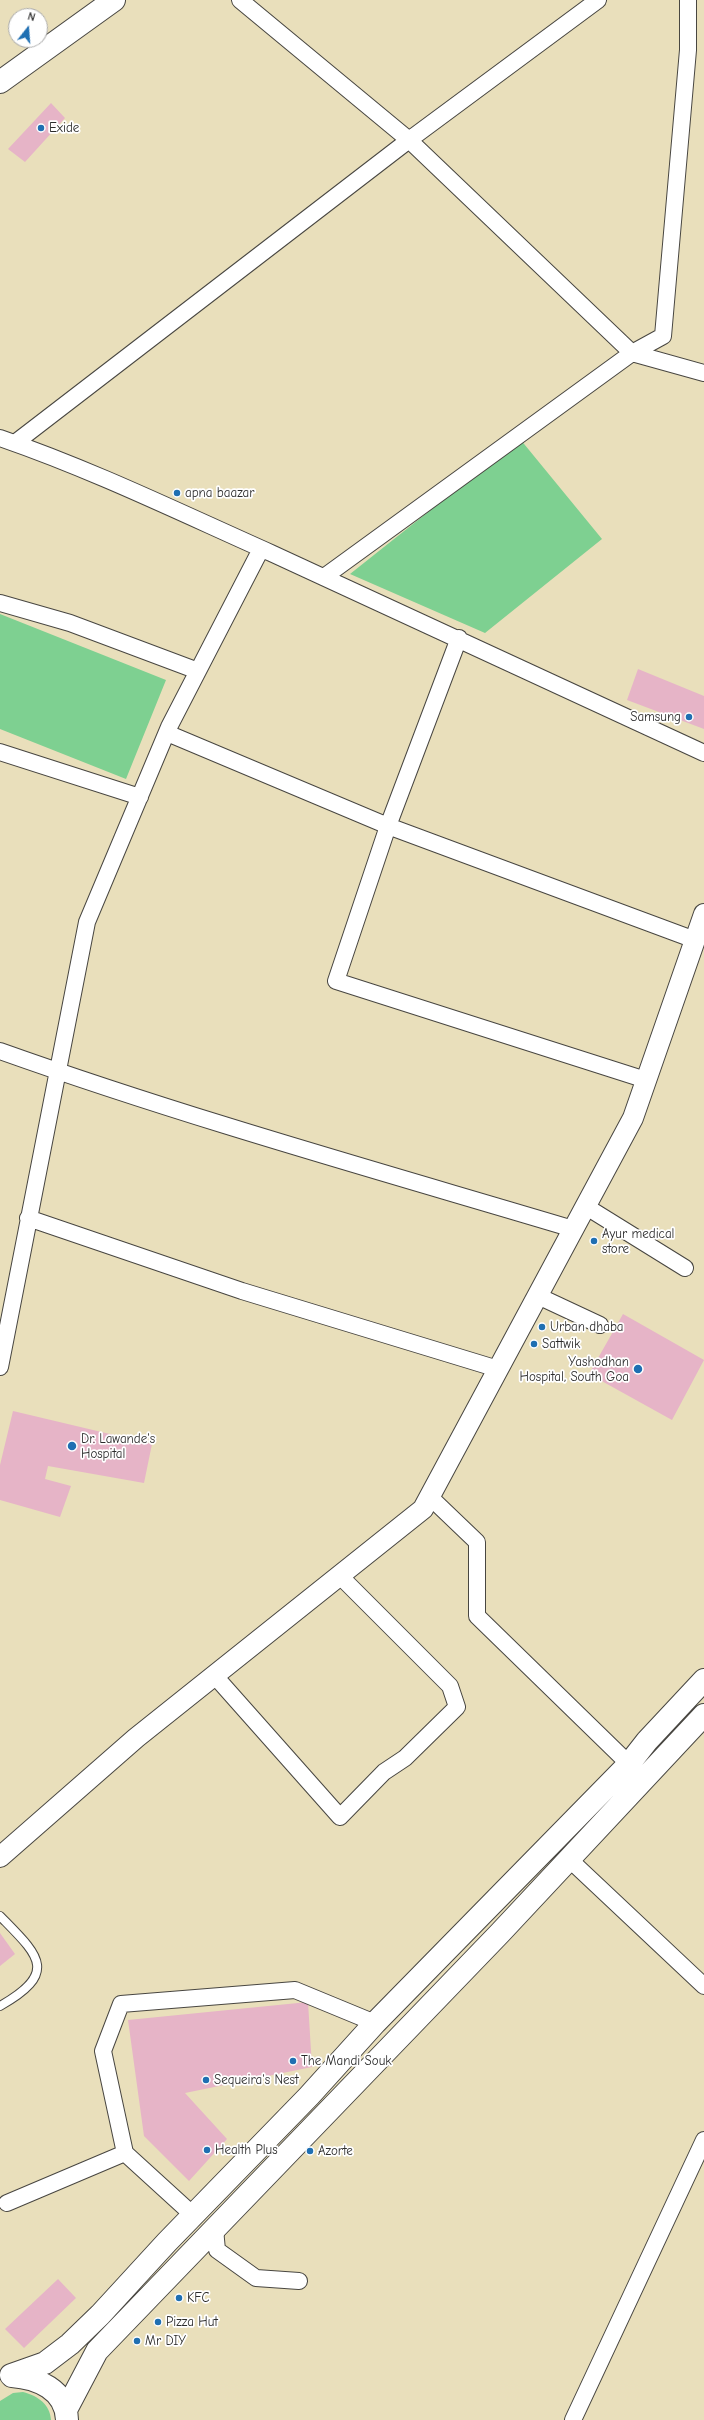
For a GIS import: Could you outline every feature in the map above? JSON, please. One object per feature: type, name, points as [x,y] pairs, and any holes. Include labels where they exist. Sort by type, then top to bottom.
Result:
[{"type":"main road","points":[[0,82],[114,0]]},
{"type":"main road","points":[[4,2375],[45,2364],[70,2344],[309,2096],[375,2023],[629,1764],[647,1741],[704,1680]]},
{"type":"main road","points":[[68,2417],[97,2351],[569,1859],[704,1715]]},
{"type":"main road","points":[[4,2375],[39,2381],[51,2388],[60,2398],[68,2417]]},
{"type":"street","points":[[240,0],[409,140],[632,353],[704,373]]},
{"type":"street","points":[[7,440],[598,0]]},
{"type":"street","points":[[324,577],[632,353],[663,336],[688,50],[688,0]]},
{"type":"street","points":[[7,440],[48,454],[177,509],[261,549],[459,638],[704,753]]},
{"type":"street","points":[[0,1367],[57,1071],[88,922],[167,734],[261,549]]},
{"type":"street","points":[[0,603],[70,623],[198,671]]},
{"type":"street","points":[[459,638],[388,826],[336,980],[646,1080]]},
{"type":"street","points":[[167,734],[388,826],[695,940]]},
{"type":"street","points":[[0,752],[140,797]]},
{"type":"street","points":[[0,1857],[136,1738],[423,1509],[633,1118],[704,914]]},
{"type":"street","points":[[0,1051],[57,1071],[290,1145],[573,1229]]},
{"type":"street","points":[[586,1206],[685,1268]]},
{"type":"street","points":[[28,1218],[242,1290],[498,1369]]},
{"type":"street","points":[[538,1296],[600,1325]]},
{"type":"street","points":[[430,1497],[477,1542],[477,1616],[629,1764]]},
{"type":"street","points":[[214,1676],[340,1817],[384,1772],[405,1758],[457,1707],[450,1686],[340,1576]]},
{"type":"street","points":[[569,1859],[704,1986]]},
{"type":"street","points":[[193,2215],[125,2153],[103,2051],[121,2004],[294,1990],[375,2023]]},
{"type":"street","points":[[573,2420],[704,2140]]},
{"type":"street","points":[[7,2203],[125,2153]]},
{"type":"street","points":[[215,2229],[217,2250],[256,2278],[300,2281]]},
{"type":"lane","points":[[0,1916],[33,1951],[37,1971],[28,1988],[0,2006]]},
{"type":"green space","points":[[520,439],[602,539],[485,633],[350,574]]},
{"type":"green space","points":[[0,614],[166,680],[126,779],[0,729]]},
{"type":"green space","points":[[23,2392],[38,2398],[46,2405],[51,2420],[0,2420],[0,2401],[13,2393]]},
{"type":"building","points":[[51,103],[65,118],[25,162],[8,149]]},
{"type":"building","points":[[638,669],[704,696],[704,729],[627,700]]},
{"type":"building","points":[[623,1314],[704,1360],[672,1420],[589,1374]]},
{"type":"building","points":[[13,1411],[152,1444],[144,1483],[48,1466],[45,1479],[71,1486],[60,1517],[0,1500],[0,1465]]},
{"type":"building","points":[[0,1933],[15,1954],[0,1966]]},
{"type":"building","points":[[308,2002],[312,2067],[185,2093],[227,2139],[189,2181],[144,2136],[128,2020]]},
{"type":"building","points":[[58,2279],[76,2298],[24,2348],[5,2329]]},
{"type":"place","name":"Exide","points":[[41,128]]},
{"type":"place","name":"apna baazar","points":[[177,493]]},
{"type":"place","name":"Samsung","points":[[689,717]]},
{"type":"place","name":"Ayur medical store","points":[[594,1241]]},
{"type":"place","name":"Urban dhaba","points":[[542,1327]]},
{"type":"place","name":"Sattwik","points":[[534,1344]]},
{"type":"place","name":"Yashodhan Hospital, South Goa","points":[[638,1369]]},
{"type":"place","name":"Dr. Lawande's Hospital","points":[[72,1446]]},
{"type":"place","name":"The Mandi Souk","points":[[293,2061]]},
{"type":"place","name":"Sequeira's Nest","points":[[206,2080]]},
{"type":"place","name":"Health Plus","points":[[207,2150]]},
{"type":"place","name":"Azorte","points":[[310,2151]]},
{"type":"place","name":"KFC","points":[[179,2298]]},
{"type":"place","name":"Pizza Hut","points":[[158,2322]]},
{"type":"place","name":"Mr DIY","points":[[137,2341]]}]
